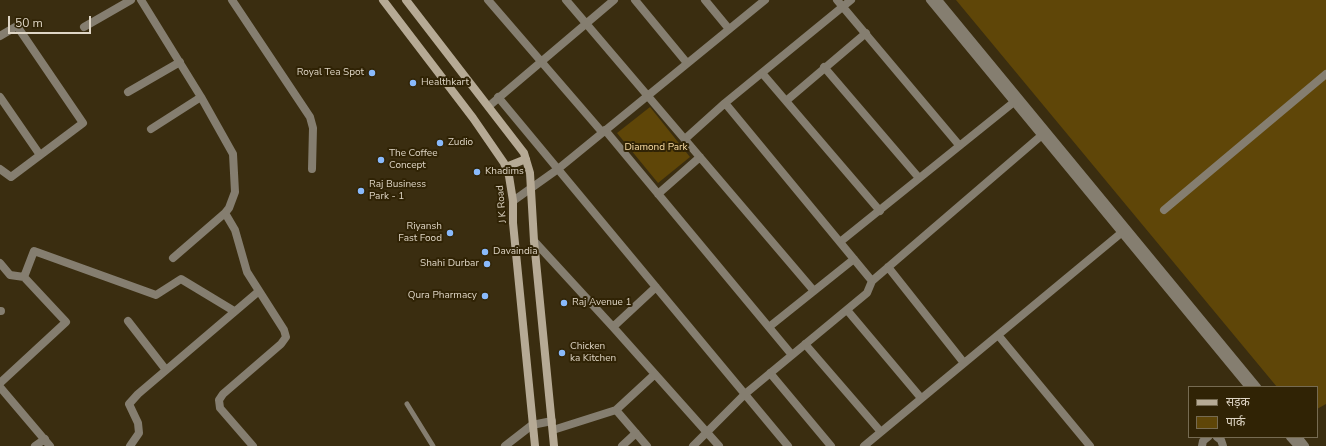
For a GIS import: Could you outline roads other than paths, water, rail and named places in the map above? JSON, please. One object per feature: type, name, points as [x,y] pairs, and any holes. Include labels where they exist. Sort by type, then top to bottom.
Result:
[{"type":"main road","name":"J K Road","points":[[383,0],[473,118],[506,167],[513,201],[513,223],[535,446]]},
{"type":"main road","points":[[406,0],[490,106],[524,153],[530,173],[534,241],[554,446]]},
{"type":"main road","points":[[506,167],[526,160]]},
{"type":"street","points":[[84,27],[131,0]]},
{"type":"street","points":[[141,0],[201,97],[233,154],[235,192],[229,208],[173,258]]},
{"type":"street","points":[[232,0],[310,117],[313,128],[312,169]]},
{"type":"street","points":[[488,0],[658,194],[792,355]]},
{"type":"street","points":[[566,0],[814,291]]},
{"type":"street","points":[[490,106],[498,97],[614,0]]},
{"type":"street","points":[[635,0],[687,63]]},
{"type":"street","points":[[704,0],[729,29]]},
{"type":"street","points":[[513,201],[558,169],[764,0]]},
{"type":"street","points":[[837,0],[959,145]]},
{"type":"street","points":[[685,139],[725,103],[851,0]]},
{"type":"street","points":[[930,0],[1014,102],[1124,231]]},
{"type":"street","points":[[938,0],[1248,384]]},
{"type":"street","points":[[0,36],[17,26],[83,123],[11,177],[0,169]]},
{"type":"street","points":[[786,101],[824,67],[866,33]]},
{"type":"street","points":[[128,92],[180,62]]},
{"type":"street","points":[[824,67],[919,178]]},
{"type":"street","points":[[762,73],[880,211]]},
{"type":"street","points":[[1164,210],[1326,74]]},
{"type":"street","points":[[0,97],[40,155]]},
{"type":"street","points":[[151,130],[201,97]]},
{"type":"street","points":[[498,97],[788,446]]},
{"type":"street","points":[[840,242],[1014,102]]},
{"type":"street","points":[[725,103],[872,281]]},
{"type":"street","points":[[694,446],[745,394],[867,293],[872,281],[1042,135]]},
{"type":"street","points":[[658,194],[700,157]]},
{"type":"street","points":[[225,213],[234,230],[244,265],[286,337],[281,344],[223,394],[219,400],[220,408],[253,446]]},
{"type":"street","points":[[864,446],[1124,231]]},
{"type":"street","points":[[534,241],[708,432],[719,446]]},
{"type":"street","points":[[24,277],[34,252],[156,295],[181,280],[234,311]]},
{"type":"street","points":[[769,327],[854,259]]},
{"type":"street","points":[[0,263],[10,275],[24,277],[66,322],[0,383]]},
{"type":"street","points":[[888,267],[964,363]]},
{"type":"street","points":[[613,327],[656,288]]},
{"type":"street","points":[[130,446],[139,433],[138,423],[129,404],[166,370],[259,291]]},
{"type":"street","points":[[847,310],[921,398]]},
{"type":"street","points":[[128,321],[166,370]]},
{"type":"street","points":[[998,335],[1090,446]]},
{"type":"street","points":[[805,344],[881,432]]},
{"type":"street","points":[[770,373],[831,446]]},
{"type":"street","points":[[553,430],[616,410],[655,374]]},
{"type":"street","points":[[0,387],[47,443],[35,446]]},
{"type":"street","points":[[616,410],[647,446]]},
{"type":"street","points":[[505,446],[532,425],[552,421]]},
{"type":"street","points":[[622,446],[636,433]]},
{"type":"street","points":[[1291,438],[1298,446]]},
{"type":"street","points":[[1299,438],[1305,446]]},
{"type":"lane","points":[[407,404],[433,446]]},
{"type":"place","name":"Royal Tea Spot","points":[[372,73]]},
{"type":"place","name":"Healthkart","points":[[413,83]]},
{"type":"place","name":"Zudio","points":[[440,143]]},
{"type":"place","name":"The Coffee Concept","points":[[381,160]]},
{"type":"place","name":"Khadims","points":[[477,172]]},
{"type":"place","name":"Raj Business Park - 1","points":[[361,191]]},
{"type":"place","name":"Riyansh Fast Food","points":[[450,233]]},
{"type":"place","name":"Davaindia","points":[[485,252]]},
{"type":"place","name":"Shahi Durbar","points":[[487,264]]},
{"type":"place","name":"Qura Pharmacy","points":[[485,296]]},
{"type":"place","name":"Raj Avenue 1","points":[[564,303]]},
{"type":"place","name":"Chicken ka Kitchen","points":[[562,353]]},
{"type":"park label","name":"Diamond Park","points":[[656,148]]}]
